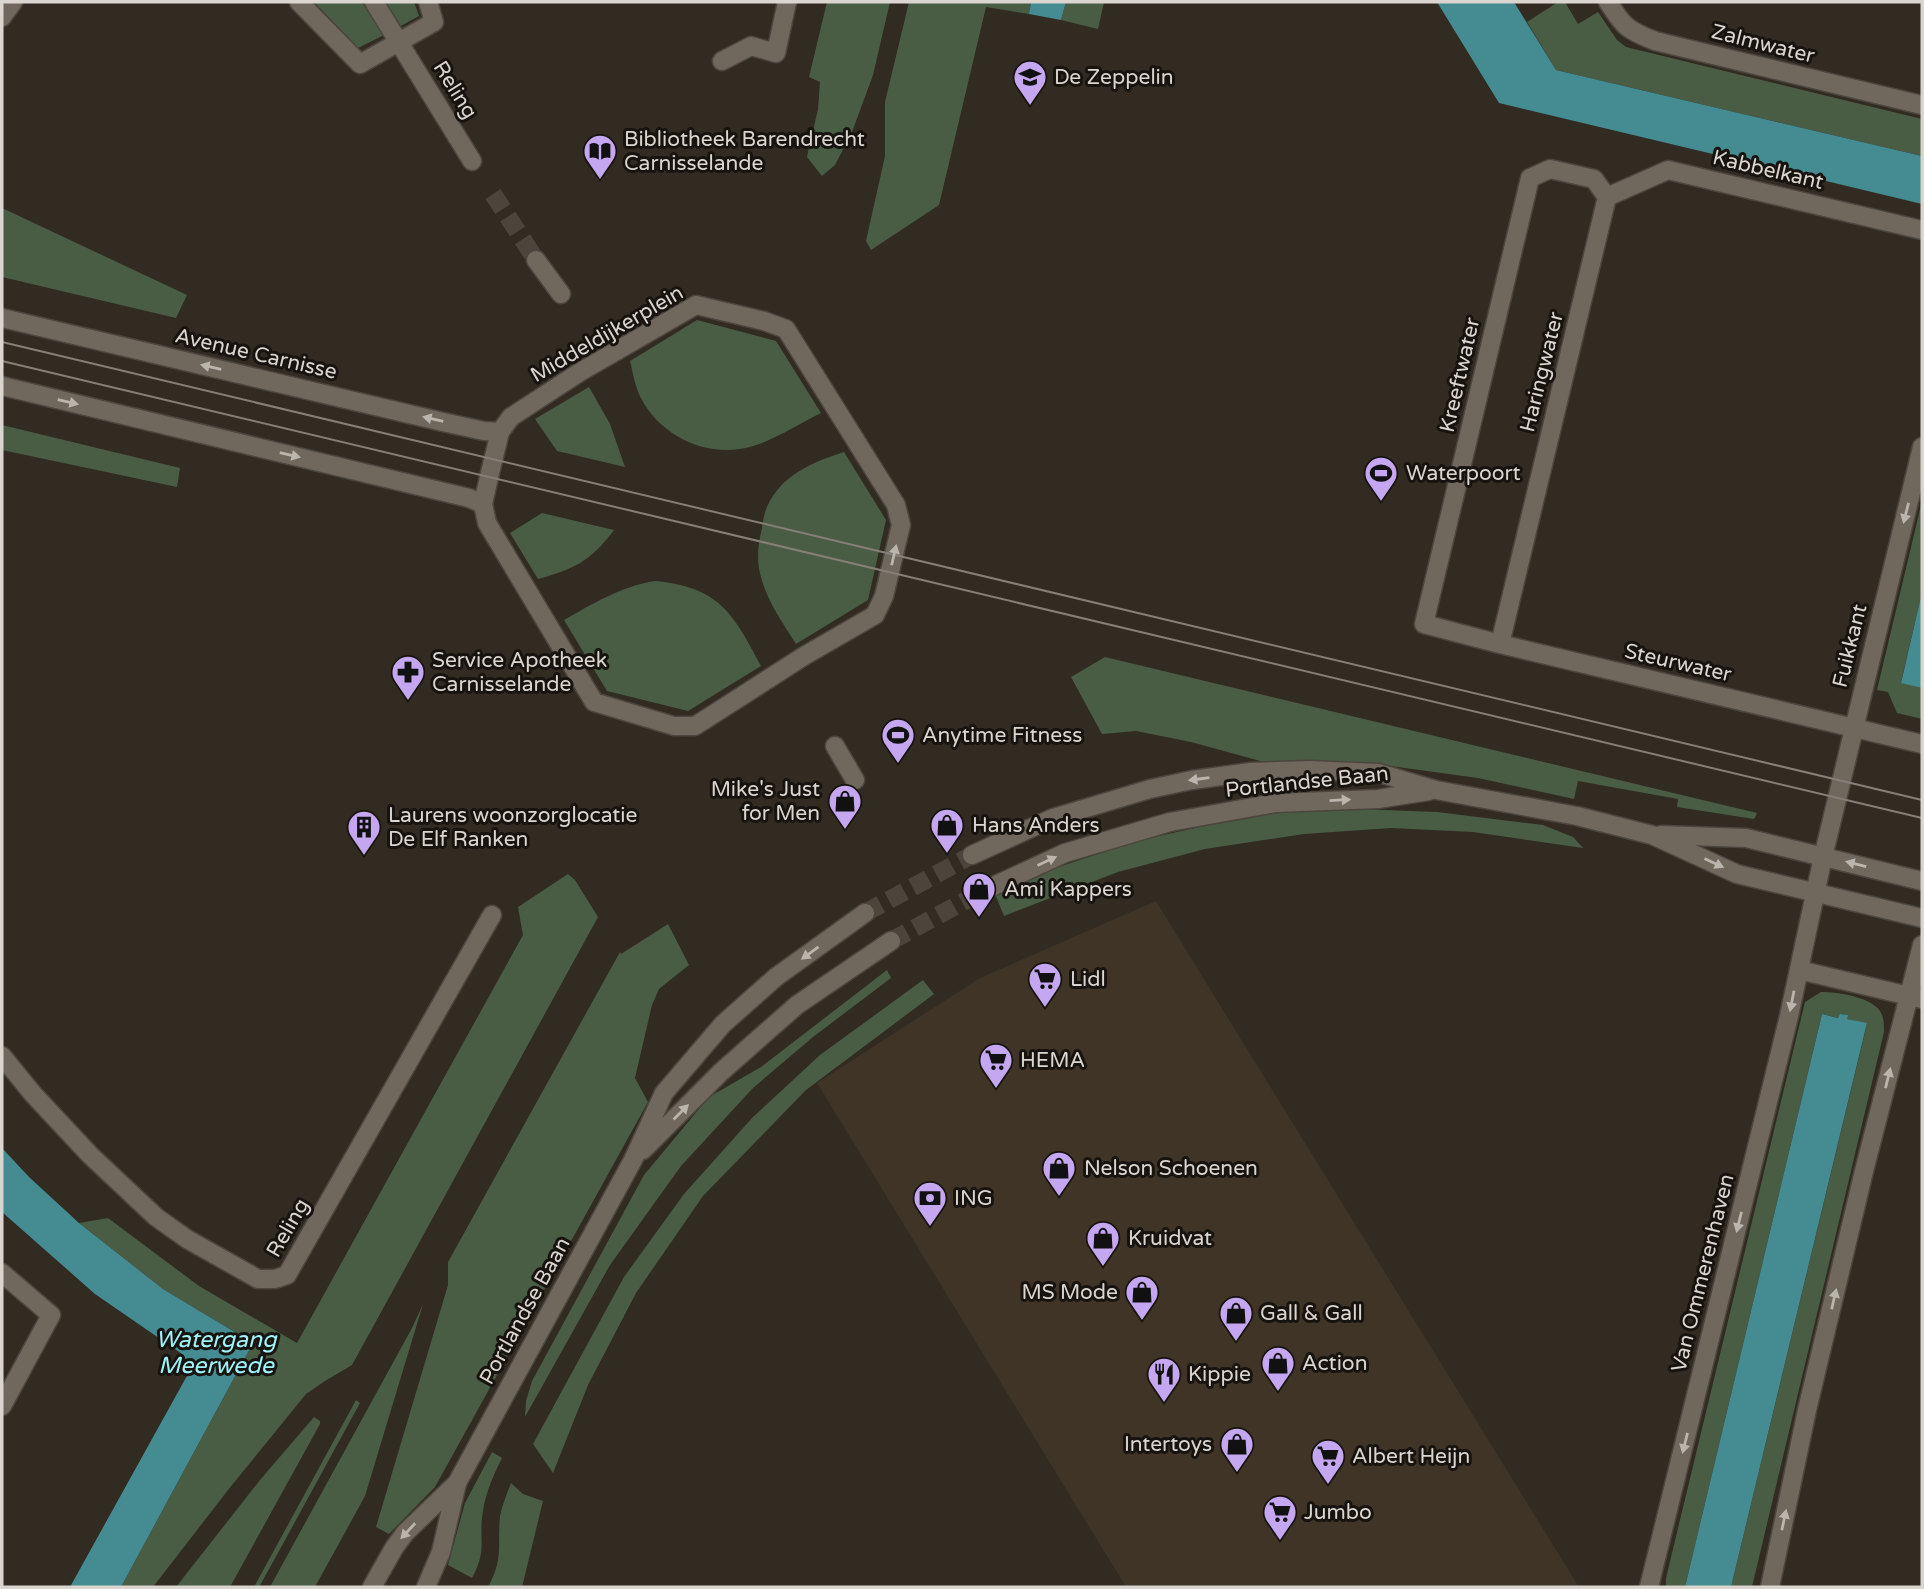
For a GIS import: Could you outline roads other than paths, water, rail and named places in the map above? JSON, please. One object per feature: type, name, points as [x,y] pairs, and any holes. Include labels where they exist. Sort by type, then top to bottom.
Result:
[{"type":"street","points":[[2,17],[13,2]]},
{"type":"street","points":[[299,2],[360,64],[435,22],[428,2]]},
{"type":"street","name":"Reling","points":[[374,2],[472,161]]},
{"type":"street","points":[[722,61],[751,46],[776,53],[787,2]]},
{"type":"street","name":"Zalmwater","points":[[1608,2],[1621,23],[1632,32],[1655,41],[1922,105]]},
{"type":"street","name":"Kreeftwater","points":[[1424,624],[1530,178],[1550,169],[1594,180],[1607,197]]},
{"type":"street","name":"Kabbelkant","points":[[1607,197],[1668,170],[1922,230]]},
{"type":"street","name":"Haringwater","points":[[1500,644],[1607,197]]},
{"type":"street","points":[[536,260],[561,294]]},
{"type":"street","name":"Middeldijkerplein","points":[[483,504],[487,523],[594,702],[674,726],[695,726],[804,656],[875,615],[891,572],[901,525],[896,505],[786,329],[764,321],[696,305],[580,372],[510,417],[500,432]]},
{"type":"street","name":"Avenue Carnisse","points":[[2,317],[443,422],[500,432]]},
{"type":"street","points":[[2,386],[443,491],[483,504],[500,432]]},
{"type":"street","name":"Fuikkant","points":[[1824,857],[1922,447]]},
{"type":"street","name":"Steurwater","points":[[1424,624],[1922,744]]},
{"type":"street","points":[[835,746],[855,780]]},
{"type":"street","name":"Portlandse Baan","points":[[972,855],[1054,818],[1150,789],[1192,780],[1251,772],[1379,773],[1436,790],[1577,817],[1652,835],[1737,874],[1922,918]]},
{"type":"street","name":"Portlandse Baan","points":[[985,890],[1065,853],[1170,822],[1276,803],[1378,799],[1436,790]]},
{"type":"street","name":"Portlandse Baan","points":[[1652,835],[1746,838],[1922,881]]},
{"type":"street","points":[[1815,893],[1824,857]]},
{"type":"street","name":"Van Ommerenhaven","points":[[1649,1587],[1789,1016],[1815,893]]},
{"type":"street","name":"Portlandse Baan","points":[[426,1587],[440,1552],[457,1483],[633,1160],[664,1093],[723,1024],[776,977],[865,913]]},
{"type":"street","name":"Reling","points":[[2,1056],[90,1155],[156,1217],[187,1239],[258,1279],[275,1279],[287,1275],[492,915]]},
{"type":"street","name":"Portlandse Baan","points":[[633,1160],[721,1072],[797,1005],[891,941]]},
{"type":"street","points":[[1770,1587],[1807,1410],[1864,1171],[1916,997],[1922,945]]},
{"type":"street","points":[[1799,970],[1916,997]]},
{"type":"street","points":[[2,1273],[51,1314],[2,1406]]},
{"type":"street","name":"Portlandse Baan","points":[[372,1587],[405,1533],[457,1483]]},
{"type":"water","points":[[1031,2],[1066,2],[1061,20],[1029,14]]},
{"type":"water","points":[[1437,2],[1514,2],[1556,70],[1922,156],[1922,204],[1499,103]]},
{"type":"water","points":[[1922,592],[1922,688],[1901,683]]},
{"type":"water","points":[[1822,1014],[1838,1018],[1840,1014],[1848,1015],[1847,1019],[1867,1023],[1731,1587],[1685,1587]]},
{"type":"water","name":"Watergang Meerwede","points":[[2,1148],[79,1223],[163,1289],[253,1343],[121,1587],[70,1587],[188,1374],[188,1362],[182,1354],[95,1294],[2,1212]]},
{"type":"tunnel","points":[[493,194],[536,260]]},
{"type":"tunnel","points":[[865,913],[972,855]]},
{"type":"tunnel","points":[[891,941],[985,890]]},
{"type":"tram line","points":[[2,342],[1922,800]]},
{"type":"tram line","points":[[2,361],[1922,818]]},
{"type":"place","name":"De Zeppelin","points":[[1030,107]]},
{"type":"place","name":"Bibliotheek Barendrecht Carnisselande","points":[[600,181]]},
{"type":"place","name":"Waterpoort","points":[[1381,503]]},
{"type":"place","name":"Service Apotheek Carnisselande","points":[[408,702]]},
{"type":"place","name":"Anytime Fitness","points":[[898,765]]},
{"type":"place","name":"Mike's Just for Men","points":[[845,831]]},
{"type":"place","name":"Hans Anders","points":[[947,855]]},
{"type":"place","name":"Laurens woonzorglocatie De Elf Ranken","points":[[364,857]]},
{"type":"place","name":"Ami Kappers","points":[[979,919]]},
{"type":"place","name":"Lidl","points":[[1045,1009]]},
{"type":"place","name":"HEMA","points":[[996,1090]]},
{"type":"place","name":"Nelson Schoenen","points":[[1059,1198]]},
{"type":"place","name":"ING","points":[[930,1228]]},
{"type":"place","name":"Kruidvat","points":[[1103,1268]]},
{"type":"place","name":"MS Mode","points":[[1142,1322]]},
{"type":"place","name":"Gall & Gall","points":[[1236,1343]]},
{"type":"place","name":"Action","points":[[1278,1393]]},
{"type":"place","name":"Kippie","points":[[1164,1404]]},
{"type":"place","name":"Intertoys","points":[[1237,1474]]},
{"type":"place","name":"Albert Heijn","points":[[1328,1486]]},
{"type":"place","name":"Jumbo","points":[[1280,1542]]}]
